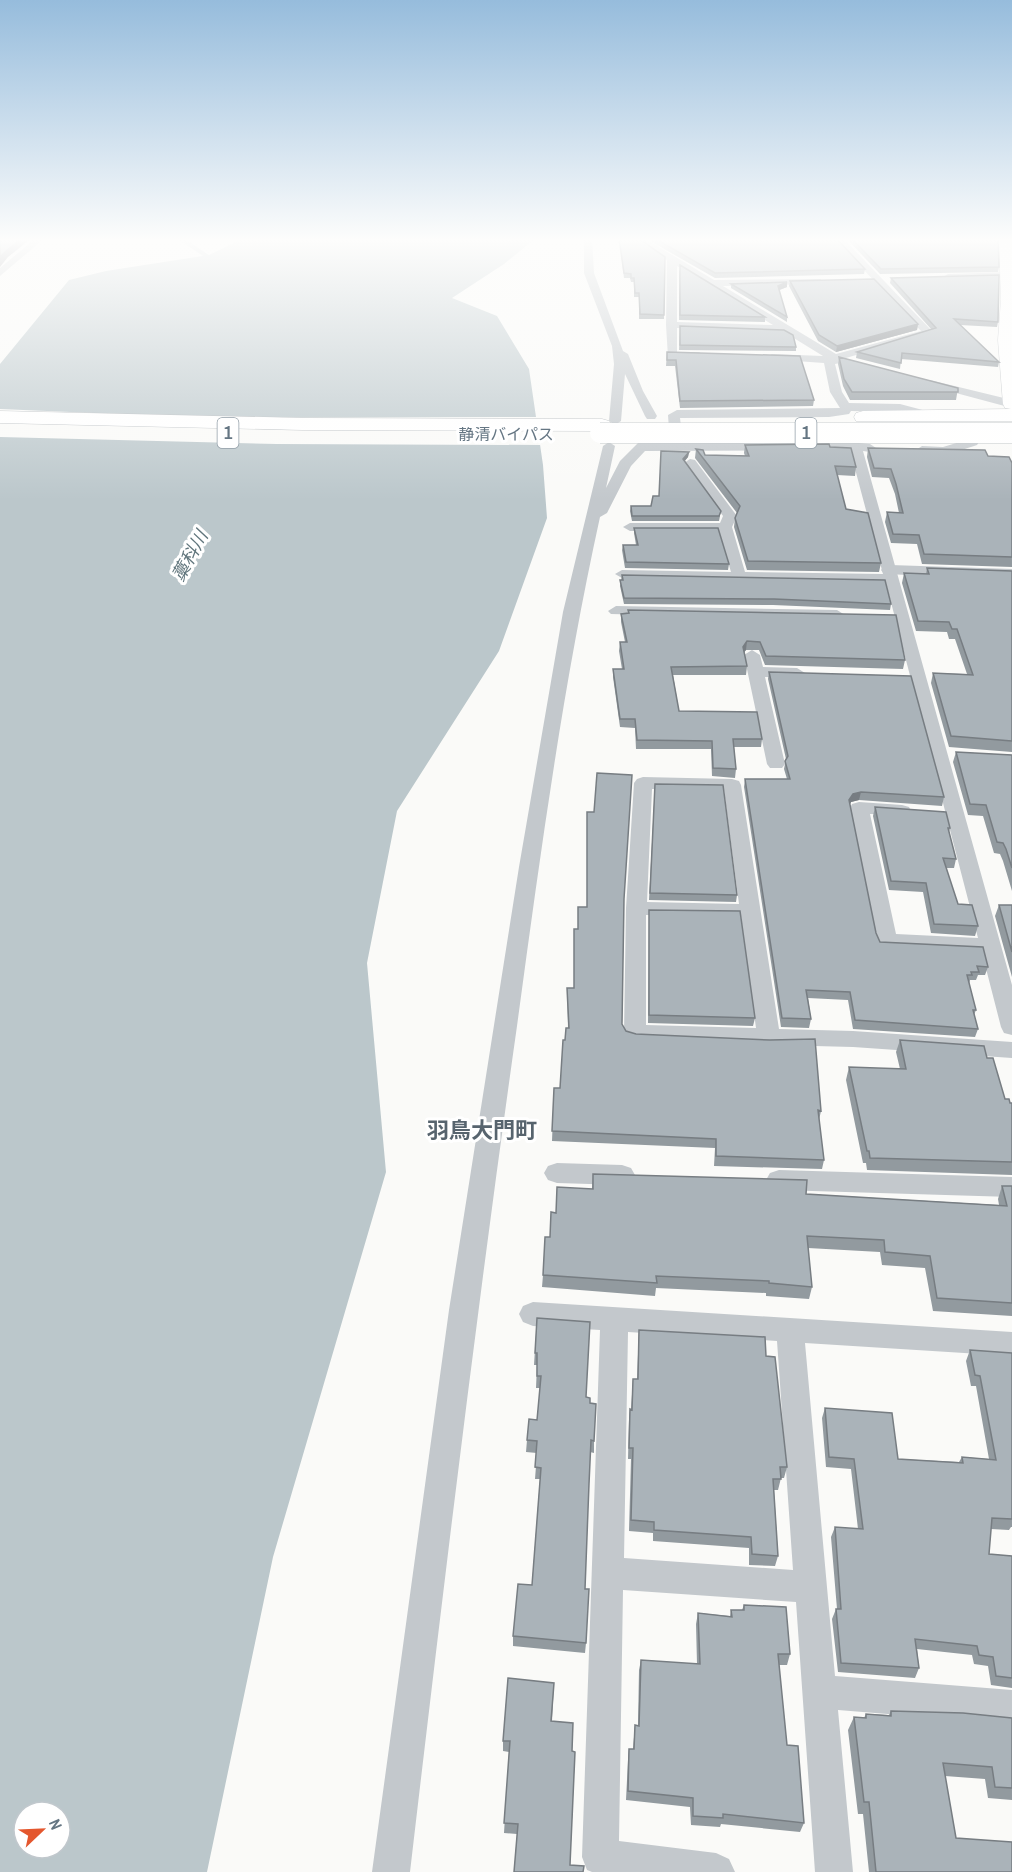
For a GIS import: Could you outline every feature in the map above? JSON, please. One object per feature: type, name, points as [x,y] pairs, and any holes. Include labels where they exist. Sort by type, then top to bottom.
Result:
[{"type":"highway","points":[[1009,340],[1012,404]]},
{"type":"highway","name":"静清バイパス","points":[[0,415],[70,424],[399,429],[1012,433]]},
{"type":"highway","name":"1","points":[[399,429],[631,418],[1012,415]]},
{"type":"highway","name":"1","points":[[0,427],[70,424]]},
{"type":"highway","name":"静清バイパス","points":[[399,429],[1012,425]]},
{"type":"highway","name":"1","points":[[399,429],[598,440],[885,445],[1012,442]]},
{"type":"street","points":[[609,325],[617,346],[620,364],[615,421]]},
{"type":"street","points":[[671,325],[672,355],[707,356]]},
{"type":"street","points":[[682,325],[788,329]]},
{"type":"street","points":[[782,325],[835,358]]},
{"type":"street","points":[[846,407],[836,392],[829,363],[835,358],[928,332],[922,325]]},
{"type":"street","points":[[617,346],[625,357],[637,391],[651,416]]},
{"type":"street","points":[[765,357],[835,358],[858,364]]},
{"type":"street","points":[[915,379],[1012,404]]},
{"type":"street","points":[[846,407],[900,408],[930,416]]},
{"type":"street","points":[[677,447],[674,415],[677,414],[829,413],[845,411],[846,407]]},
{"type":"street","points":[[911,450],[944,451],[972,442]]},
{"type":"street","points":[[589,528],[605,505],[626,464],[643,445],[677,447],[848,446],[856,448],[885,445]]},
{"type":"street","points":[[391,1872],[463,1310],[529,867],[571,612],[609,446]]},
{"type":"street","points":[[856,448],[891,575],[896,617],[912,676],[939,754],[956,814],[1012,1027]]},
{"type":"street","points":[[690,463],[730,516],[725,528],[739,575]]},
{"type":"street","points":[[630,527],[725,528]]},
{"type":"street","points":[[622,574],[1012,574]]},
{"type":"street","points":[[616,611],[855,615]]},
{"type":"street","points":[[776,764],[753,663],[813,673]]},
{"type":"street","points":[[939,754],[960,755]]},
{"type":"street","points":[[769,1039],[732,785],[643,783],[636,908],[635,1034],[769,1039],[853,1039],[1012,1050]]},
{"type":"street","points":[[956,814],[859,808],[887,941],[991,946]]},
{"type":"street","points":[[636,908],[751,911]]},
{"type":"street","points":[[557,1173],[640,1176]]},
{"type":"street","points":[[760,1179],[1012,1187]]},
{"type":"street","points":[[533,1314],[1012,1344]]},
{"type":"street","points":[[614,1319],[600,1857],[716,1872]]},
{"type":"street","points":[[790,1330],[834,1872]]},
{"type":"street","points":[[607,1573],[811,1587]]},
{"type":"street","points":[[819,1692],[1012,1707]]},
{"type":"water","name":"藁科川","points":[[32,325],[503,325],[529,369],[543,465],[547,518],[499,651],[397,811],[367,963],[386,1172],[273,1557],[207,1872],[0,1872],[0,364]]},
{"type":"pier","points":[[0,409],[211,418],[539,417],[543,445],[277,444],[0,437]]},
{"type":"building","points":[[814,325],[913,325],[837,346],[819,335]]},
{"type":"building","points":[[934,325],[961,325],[999,362],[902,353],[901,363],[857,352],[936,328]]},
{"type":"building","points":[[680,326],[784,330],[793,335],[796,347],[680,345]]},
{"type":"building","points":[[667,352],[800,356],[814,400],[680,401],[676,360],[667,360]]},
{"type":"building","points":[[839,357],[958,388],[958,392],[852,392],[844,379]]},
{"type":"building","points":[[829,444],[830,447],[851,448],[856,467],[835,466],[846,509],[868,513],[881,563],[748,561],[735,518],[740,506],[696,449],[703,450],[705,455],[749,456],[745,445]]},
{"type":"building","points":[[868,448],[985,450],[988,456],[1009,457],[1012,463],[1012,557],[924,554],[919,535],[893,534],[887,512],[903,513],[896,484],[891,469],[874,468]]},
{"type":"building","points":[[661,451],[689,452],[683,459],[721,511],[719,516],[632,516],[631,506],[651,506],[653,496],[659,496]]},
{"type":"building","points":[[634,528],[718,528],[729,564],[626,562],[623,545],[638,545]]},
{"type":"building","points":[[927,568],[1012,571],[1012,741],[951,736],[933,673],[973,675],[957,629],[952,629],[949,622],[918,621],[904,573],[929,574]]},
{"type":"building","points":[[622,575],[885,580],[891,604],[774,599],[624,598],[620,580],[623,580]]},
{"type":"building","points":[[628,610],[896,615],[905,660],[766,656],[760,642],[747,641],[743,647],[747,666],[671,667],[679,711],[757,712],[762,739],[733,739],[736,769],[713,768],[712,741],[637,740],[635,719],[620,719],[613,669],[624,669],[620,642],[627,642],[621,614],[629,613]]},
{"type":"building","points":[[769,672],[911,676],[944,797],[861,792],[853,794],[849,800],[876,933],[880,942],[983,947],[988,967],[977,966],[979,972],[971,972],[972,975],[967,975],[976,1010],[973,1010],[978,1029],[855,1020],[850,992],[806,990],[811,1019],[782,1018],[745,779],[790,779],[785,761],[788,756]]},
{"type":"building","points":[[956,752],[1012,755],[1012,868],[1003,843],[997,842],[986,805],[970,804]]},
{"type":"building","points":[[597,773],[632,775],[624,899],[622,1024],[626,1031],[636,1034],[770,1040],[815,1039],[821,1111],[818,1110],[824,1160],[716,1156],[716,1139],[552,1131],[554,1088],[560,1088],[563,1040],[565,1040],[566,1028],[569,1028],[567,988],[574,988],[574,929],[578,929],[578,907],[587,907],[587,812],[594,812]]},
{"type":"building","points":[[655,784],[723,785],[737,895],[650,893]]},
{"type":"building","points":[[875,807],[946,812],[956,859],[943,858],[958,904],[972,905],[978,926],[934,924],[926,883],[891,881]]},
{"type":"building","points":[[999,905],[1012,905],[1012,952]]},
{"type":"building","points":[[649,910],[740,911],[755,1018],[649,1015]]},
{"type":"building","points":[[900,1040],[984,1046],[987,1058],[993,1058],[1005,1099],[1009,1099],[1012,1103],[1012,1162],[870,1158],[849,1067],[906,1069]]},
{"type":"building","points":[[593,1174],[807,1180],[806,1194],[1007,1206],[1002,1186],[1012,1186],[1012,1303],[937,1298],[930,1256],[885,1252],[884,1240],[807,1236],[812,1287],[769,1283],[769,1281],[656,1276],[657,1283],[543,1275],[545,1237],[550,1237],[551,1212],[556,1213],[557,1187],[593,1189]]},
{"type":"building","points":[[537,1318],[590,1322],[586,1397],[590,1398],[590,1403],[596,1404],[594,1441],[591,1440],[589,1484],[585,1589],[589,1589],[586,1643],[513,1636],[518,1584],[532,1585],[541,1468],[535,1467],[537,1441],[527,1440],[529,1419],[537,1420],[541,1376],[537,1376],[537,1353],[535,1353]]},
{"type":"building","points":[[639,1330],[765,1337],[766,1356],[775,1357],[787,1467],[780,1467],[781,1479],[773,1479],[778,1556],[752,1554],[751,1537],[654,1530],[654,1522],[631,1520],[633,1448],[629,1448],[630,1409],[632,1410],[633,1379],[638,1379]]},
{"type":"building","points":[[970,1350],[1012,1353],[1012,1519],[992,1518],[989,1554],[1012,1556],[1012,1678],[996,1676],[993,1657],[979,1655],[977,1646],[915,1639],[919,1668],[841,1663],[836,1609],[841,1609],[835,1527],[863,1529],[854,1459],[829,1457],[825,1408],[892,1413],[898,1459],[963,1463],[962,1457],[996,1460],[980,1376],[975,1375]]},
{"type":"building","points":[[744,1605],[786,1607],[790,1654],[778,1654],[787,1745],[798,1746],[804,1823],[723,1814],[723,1818],[693,1816],[693,1798],[628,1791],[629,1749],[634,1749],[635,1725],[639,1726],[641,1660],[700,1664],[698,1613],[732,1617],[731,1610],[744,1610]]},
{"type":"building","points":[[508,1678],[554,1683],[551,1721],[573,1723],[572,1751],[575,1752],[570,1865],[584,1866],[583,1872],[514,1872],[518,1824],[504,1823],[510,1741],[503,1741]]},
{"type":"building","points":[[891,1711],[963,1713],[1012,1718],[1012,1788],[995,1787],[992,1767],[943,1763],[956,1838],[1012,1842],[1012,1872],[876,1872],[869,1802],[864,1802],[854,1717],[866,1718],[866,1714],[891,1716]]},
{"type":"district","name":"羽鳥大門町","points":[[482,1130]]}]
